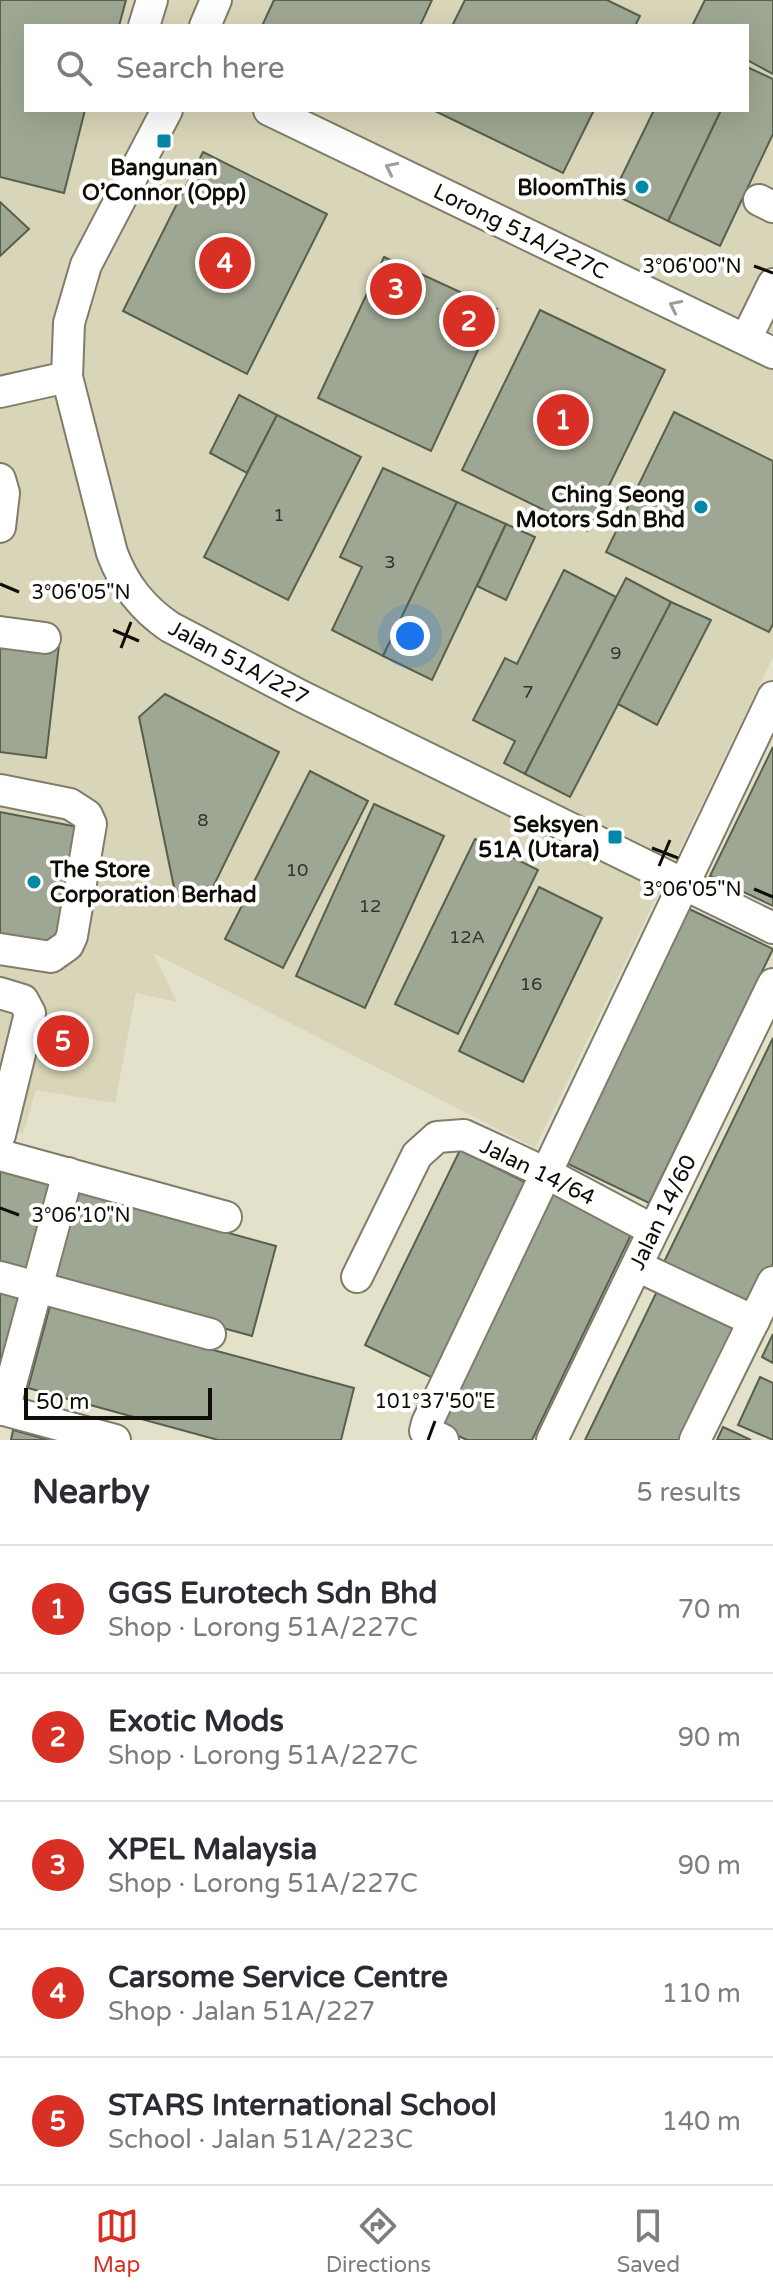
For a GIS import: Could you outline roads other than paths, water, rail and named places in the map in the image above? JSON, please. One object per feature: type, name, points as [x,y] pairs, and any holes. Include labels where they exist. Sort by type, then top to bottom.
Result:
[{"type":"street","points":[[145,24],[152,0]]},
{"type":"street","points":[[206,24],[216,0]]},
{"type":"street","name":"Jalan 51A/227","points":[[166,112],[86,265],[69,323],[67,377],[112,553],[122,579],[156,618],[288,689],[773,928]]},
{"type":"street","name":"Lorong 51A/227C","points":[[273,112],[773,353]]},
{"type":"street","points":[[746,339],[773,284]]},
{"type":"street","points":[[0,392],[67,377]]},
{"type":"street","points":[[0,479],[4,493],[0,527]]},
{"type":"street","points":[[0,632],[45,638]]},
{"type":"street","points":[[443,1440],[425,1431],[427,1423],[773,697]]},
{"type":"street","points":[[0,790],[70,804],[87,815],[91,824],[68,945],[51,957],[0,949]]},
{"type":"street","name":"Jalan 14/60","points":[[552,1440],[773,984]]},
{"type":"street","points":[[0,993],[23,1000],[30,1013],[4,1104],[0,1135]]},
{"type":"street","name":"Jalan 14/64","points":[[357,1277],[417,1155],[437,1137],[464,1135],[546,1173],[653,1230]]},
{"type":"street","points":[[0,1155],[226,1217]]},
{"type":"street","points":[[68,1173],[2,1409],[115,1440]]},
{"type":"street","points":[[637,1266],[754,1321]]},
{"type":"street","points":[[0,1277],[210,1334]]},
{"type":"street","points":[[695,1440],[773,1282]]},
{"type":"place","name":"Bangunan O’Connor (Opp)","points":[[164,141]]},
{"type":"place","name":"BloomThis","points":[[642,187]]},
{"type":"place","name":"Carsome Service Centre","points":[[225,263]]},
{"type":"place","name":"XPEL Malaysia","points":[[396,289]]},
{"type":"place","name":"Exotic Mods","points":[[469,321]]},
{"type":"place","name":"GGS Eurotech Sdn Bhd","points":[[563,420]]},
{"type":"place","name":"Ching Seong Motors Sdn Bhd","points":[[701,507]]},
{"type":"place","name":"Seksyen 51A (Utara)","points":[[615,837]]},
{"type":"place","name":"The Store Corporation Berhad","points":[[34,882]]},
{"type":"place","name":"STARS International School","points":[[63,1041]]}]
